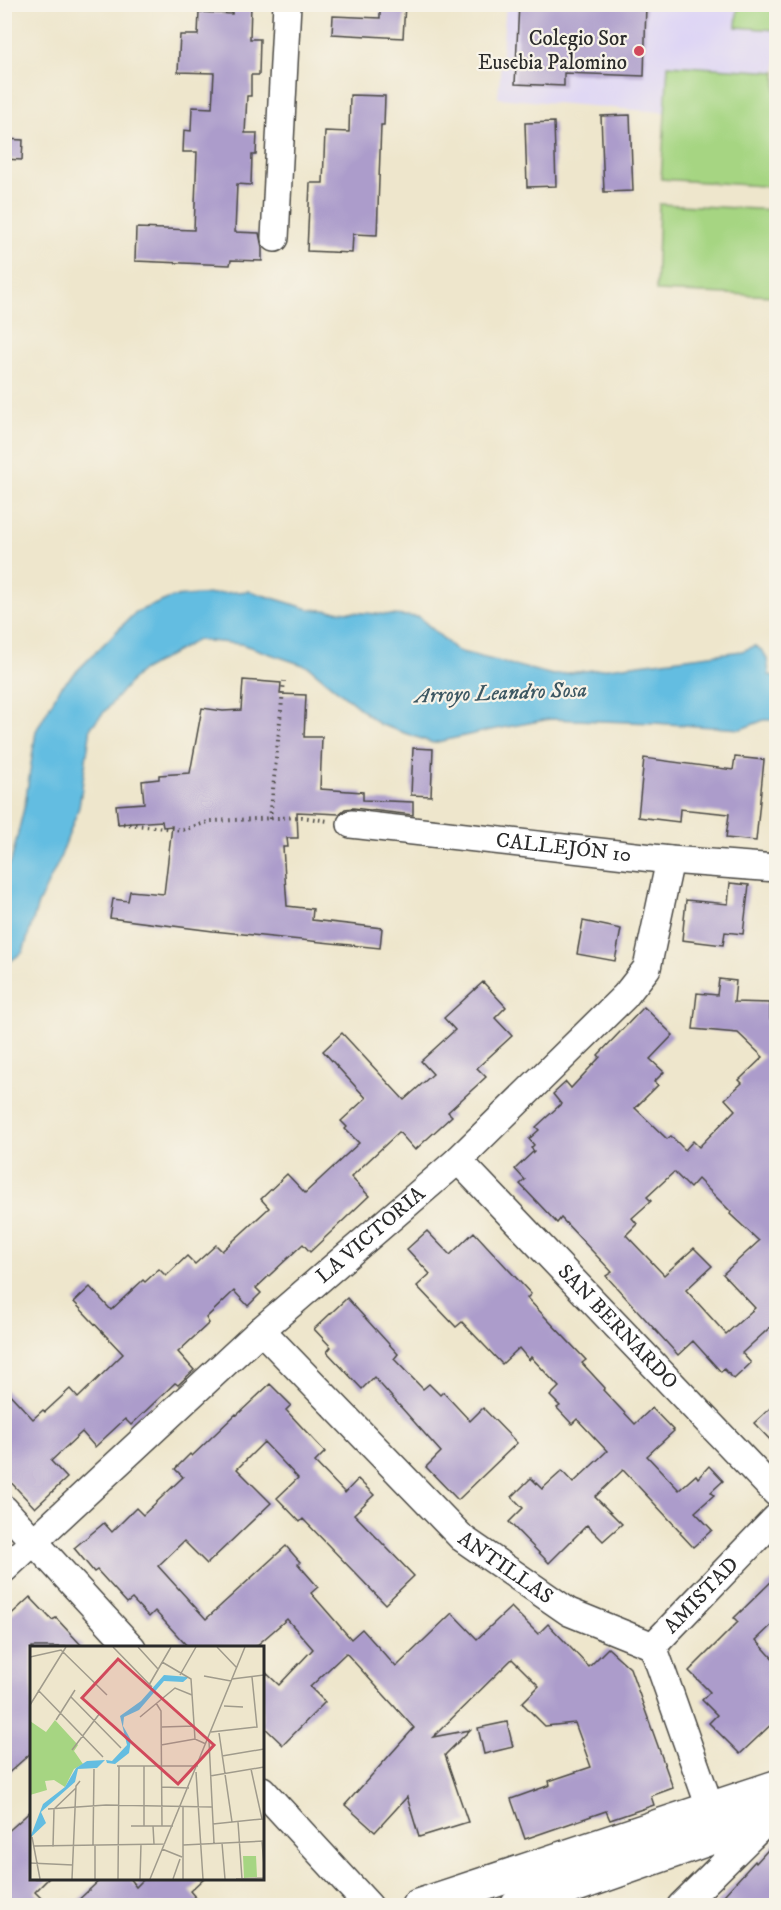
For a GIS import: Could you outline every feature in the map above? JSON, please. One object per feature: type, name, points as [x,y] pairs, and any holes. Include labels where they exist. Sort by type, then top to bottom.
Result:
[{"type":"main road","points":[[418,1905],[711,1810],[774,1806]]},
{"type":"main road","points":[[517,1905],[774,1806]]},
{"type":"street","points":[[275,238],[287,4]]},
{"type":"street","name":"CALLEJÓN 10","points":[[351,824],[670,860],[775,867]]},
{"type":"street","name":"LA VICTORIA","points":[[4,1569],[261,1330],[458,1160],[625,996],[647,968],[670,860]]},
{"type":"street","name":"SAN BERNARDO","points":[[458,1160],[777,1493]]},
{"type":"street","name":"ANTILLAS","points":[[261,1330],[462,1538],[569,1612],[653,1646]]},
{"type":"street","points":[[4,1509],[131,1646]]},
{"type":"street","name":"AMISTAD","points":[[653,1646],[777,1518]]},
{"type":"street","points":[[653,1646],[711,1810]]},
{"type":"street","points":[[264,1792],[369,1905]]},
{"type":"street","points":[[681,1905],[774,1806]]},
{"type":"path","points":[[270,819],[284,681]]},
{"type":"path","points":[[775,867],[777,794]]},
{"type":"path","points":[[117,823],[183,830],[211,821],[302,817],[351,824]]},
{"type":"shaded area","name":"Colegio Sor Eusebia Palomino","points":[[506,5],[776,5],[776,122],[498,98]]},
{"type":"green space","points":[[738,5],[776,5],[776,30],[736,27]]},
{"type":"green space","points":[[668,65],[776,72],[776,187],[661,179]]},
{"type":"green space","points":[[659,204],[776,210],[776,296],[656,291]]},
{"type":"water","name":"Arroyo Leandro Sosa","points":[[249,591],[309,609],[419,617],[457,651],[553,675],[742,651],[755,646],[765,654],[769,675],[776,676],[776,720],[764,720],[741,729],[550,719],[433,743],[379,724],[309,667],[241,644],[197,640],[138,673],[91,727],[79,807],[59,861],[38,904],[23,952],[5,965],[5,870],[11,862],[25,804],[36,731],[60,688],[136,612],[173,597]]},
{"type":"building","points":[[233,4],[251,4],[250,39],[260,39],[259,75],[251,75],[251,96],[247,96],[245,133],[257,133],[256,155],[252,155],[251,185],[237,184],[235,232],[259,233],[262,261],[231,260],[230,265],[135,261],[136,228],[194,230],[197,152],[183,152],[184,130],[191,131],[192,107],[212,108],[214,73],[178,72],[180,35],[198,35],[199,12],[232,14]]},
{"type":"building","points":[[380,4],[405,4],[403,38],[332,34],[333,16],[380,18]]},
{"type":"building","points":[[519,4],[646,4],[644,76],[564,73],[564,86],[515,84]]},
{"type":"building","points":[[350,95],[385,96],[384,125],[381,125],[377,235],[353,234],[352,253],[307,251],[310,183],[323,183],[325,131],[349,132]]},
{"type":"building","points":[[630,115],[633,191],[604,192],[601,116]]},
{"type":"building","points":[[554,122],[556,186],[527,187],[525,123]]},
{"type":"building","points":[[4,139],[23,140],[22,160],[4,159]]},
{"type":"building","points":[[243,680],[281,683],[280,694],[306,695],[304,737],[322,737],[320,789],[363,792],[363,800],[413,802],[413,815],[353,808],[345,809],[339,814],[297,812],[298,838],[287,838],[288,847],[283,847],[287,906],[313,909],[312,920],[382,928],[380,948],[110,918],[113,899],[128,901],[130,891],[164,894],[172,826],[163,827],[162,821],[118,824],[116,805],[144,803],[142,781],[159,779],[159,775],[190,773],[202,708],[223,711],[241,710]]},
{"type":"building","points":[[413,748],[433,749],[431,796],[411,795]]},
{"type":"building","points":[[735,757],[764,760],[756,841],[726,838],[729,814],[680,809],[679,822],[638,817],[644,758],[733,770]]},
{"type":"building","points":[[730,883],[749,885],[743,934],[725,932],[723,945],[682,940],[686,900],[728,904]]},
{"type":"building","points":[[583,921],[621,929],[615,961],[577,954]]},
{"type":"building","points":[[719,979],[736,981],[734,1002],[770,1003],[770,1019],[777,1025],[777,1321],[742,1353],[751,1363],[734,1379],[724,1369],[721,1372],[693,1341],[678,1355],[606,1276],[612,1272],[561,1218],[557,1223],[520,1184],[525,1180],[515,1169],[534,1151],[531,1148],[534,1145],[529,1139],[539,1130],[536,1127],[561,1104],[553,1094],[566,1082],[571,1088],[600,1057],[598,1055],[644,1007],[673,1035],[650,1059],[664,1072],[654,1082],[658,1085],[635,1108],[667,1139],[671,1136],[685,1150],[693,1141],[699,1147],[735,1110],[725,1099],[742,1083],[739,1080],[763,1057],[738,1033],[693,1029],[697,993],[717,995]],"holes":[[[674,1172],[690,1188],[698,1179],[759,1241],[723,1274],[755,1308],[726,1334],[686,1290],[712,1266],[694,1248],[664,1275],[626,1235],[637,1224],[632,1218],[651,1201],[647,1197]]]},
{"type":"building","points":[[483,982],[506,1007],[495,1018],[512,1036],[477,1068],[486,1077],[448,1112],[452,1116],[415,1150],[399,1132],[351,1177],[369,1196],[310,1252],[303,1244],[256,1288],[261,1293],[248,1306],[234,1291],[206,1318],[209,1323],[178,1352],[194,1370],[178,1385],[175,1383],[131,1425],[125,1419],[95,1447],[82,1432],[51,1461],[67,1478],[35,1508],[4,1475],[4,1388],[33,1419],[43,1410],[45,1412],[70,1389],[78,1398],[123,1354],[74,1302],[90,1287],[111,1310],[143,1280],[145,1282],[159,1269],[166,1276],[187,1256],[195,1264],[216,1245],[222,1251],[269,1208],[261,1199],[287,1174],[305,1193],[359,1143],[345,1129],[347,1127],[341,1121],[366,1098],[323,1051],[342,1033],[404,1100],[433,1074],[421,1061],[455,1030],[444,1018]]},
{"type":"building","points":[[427,1231],[450,1255],[474,1232],[531,1294],[527,1298],[586,1360],[582,1363],[605,1388],[603,1390],[635,1424],[652,1408],[674,1431],[647,1456],[679,1490],[696,1475],[698,1478],[709,1466],[723,1481],[711,1492],[714,1495],[695,1512],[712,1530],[693,1547],[623,1470],[595,1497],[622,1524],[603,1541],[587,1525],[549,1563],[509,1522],[523,1508],[512,1497],[531,1478],[542,1489],[562,1471],[573,1483],[607,1451],[577,1419],[572,1424],[557,1408],[560,1406],[550,1396],[559,1387],[531,1357],[529,1360],[519,1348],[502,1364],[462,1322],[456,1327],[417,1286],[430,1274],[407,1249]]},
{"type":"building","points":[[347,1298],[398,1354],[394,1359],[423,1389],[429,1384],[440,1395],[443,1392],[470,1421],[483,1408],[517,1443],[458,1500],[426,1467],[441,1452],[374,1377],[362,1389],[327,1352],[331,1347],[314,1329]]},
{"type":"building","points":[[270,1384],[291,1405],[286,1410],[325,1452],[315,1462],[345,1493],[358,1479],[374,1495],[354,1514],[414,1576],[385,1604],[303,1519],[300,1522],[277,1498],[298,1478],[264,1442],[237,1469],[271,1503],[207,1564],[184,1541],[158,1566],[206,1619],[286,1546],[318,1587],[311,1593],[351,1639],[362,1629],[396,1667],[452,1613],[477,1639],[511,1607],[538,1634],[548,1624],[589,1667],[608,1648],[630,1668],[673,1788],[651,1796],[654,1805],[610,1820],[606,1811],[525,1839],[511,1799],[550,1785],[549,1781],[591,1767],[575,1723],[545,1726],[522,1703],[539,1686],[512,1659],[433,1737],[470,1730],[445,1755],[468,1822],[419,1837],[407,1797],[375,1832],[345,1805],[414,1728],[346,1653],[310,1687],[325,1702],[283,1745],[264,1727],[264,1671],[279,1685],[313,1649],[287,1619],[256,1646],[187,1646],[155,1611],[149,1617],[132,1599],[127,1603],[97,1570],[94,1572],[74,1548],[104,1523],[112,1532],[136,1508],[143,1515],[183,1477],[175,1469]]},
{"type":"building","points":[[777,1402],[777,1447],[754,1423]]},
{"type":"building","points":[[777,1576],[777,1620],[756,1640],[777,1663],[777,1719],[740,1754],[709,1723],[717,1715],[702,1700],[710,1692],[689,1671],[738,1622],[734,1618]]},
{"type":"building","points":[[30,1597],[52,1620],[56,1618],[82,1646],[30,1646],[30,1754],[4,1777],[4,1621]]},
{"type":"building","points":[[507,1722],[513,1747],[484,1754],[478,1728]]},
{"type":"building","points":[[30,1812],[30,1880],[47,1880],[35,1892],[48,1905],[4,1905],[4,1835]]},
{"type":"building","points":[[777,1840],[777,1905],[715,1905],[755,1861],[756,1863]]},
{"type":"building","points":[[100,1880],[131,1880],[136,1887],[143,1880],[202,1880],[190,1891],[202,1905],[73,1905]]},
{"type":"place","name":"Colegio Sor Eusebia Palomino","points":[[639,51]]}]
